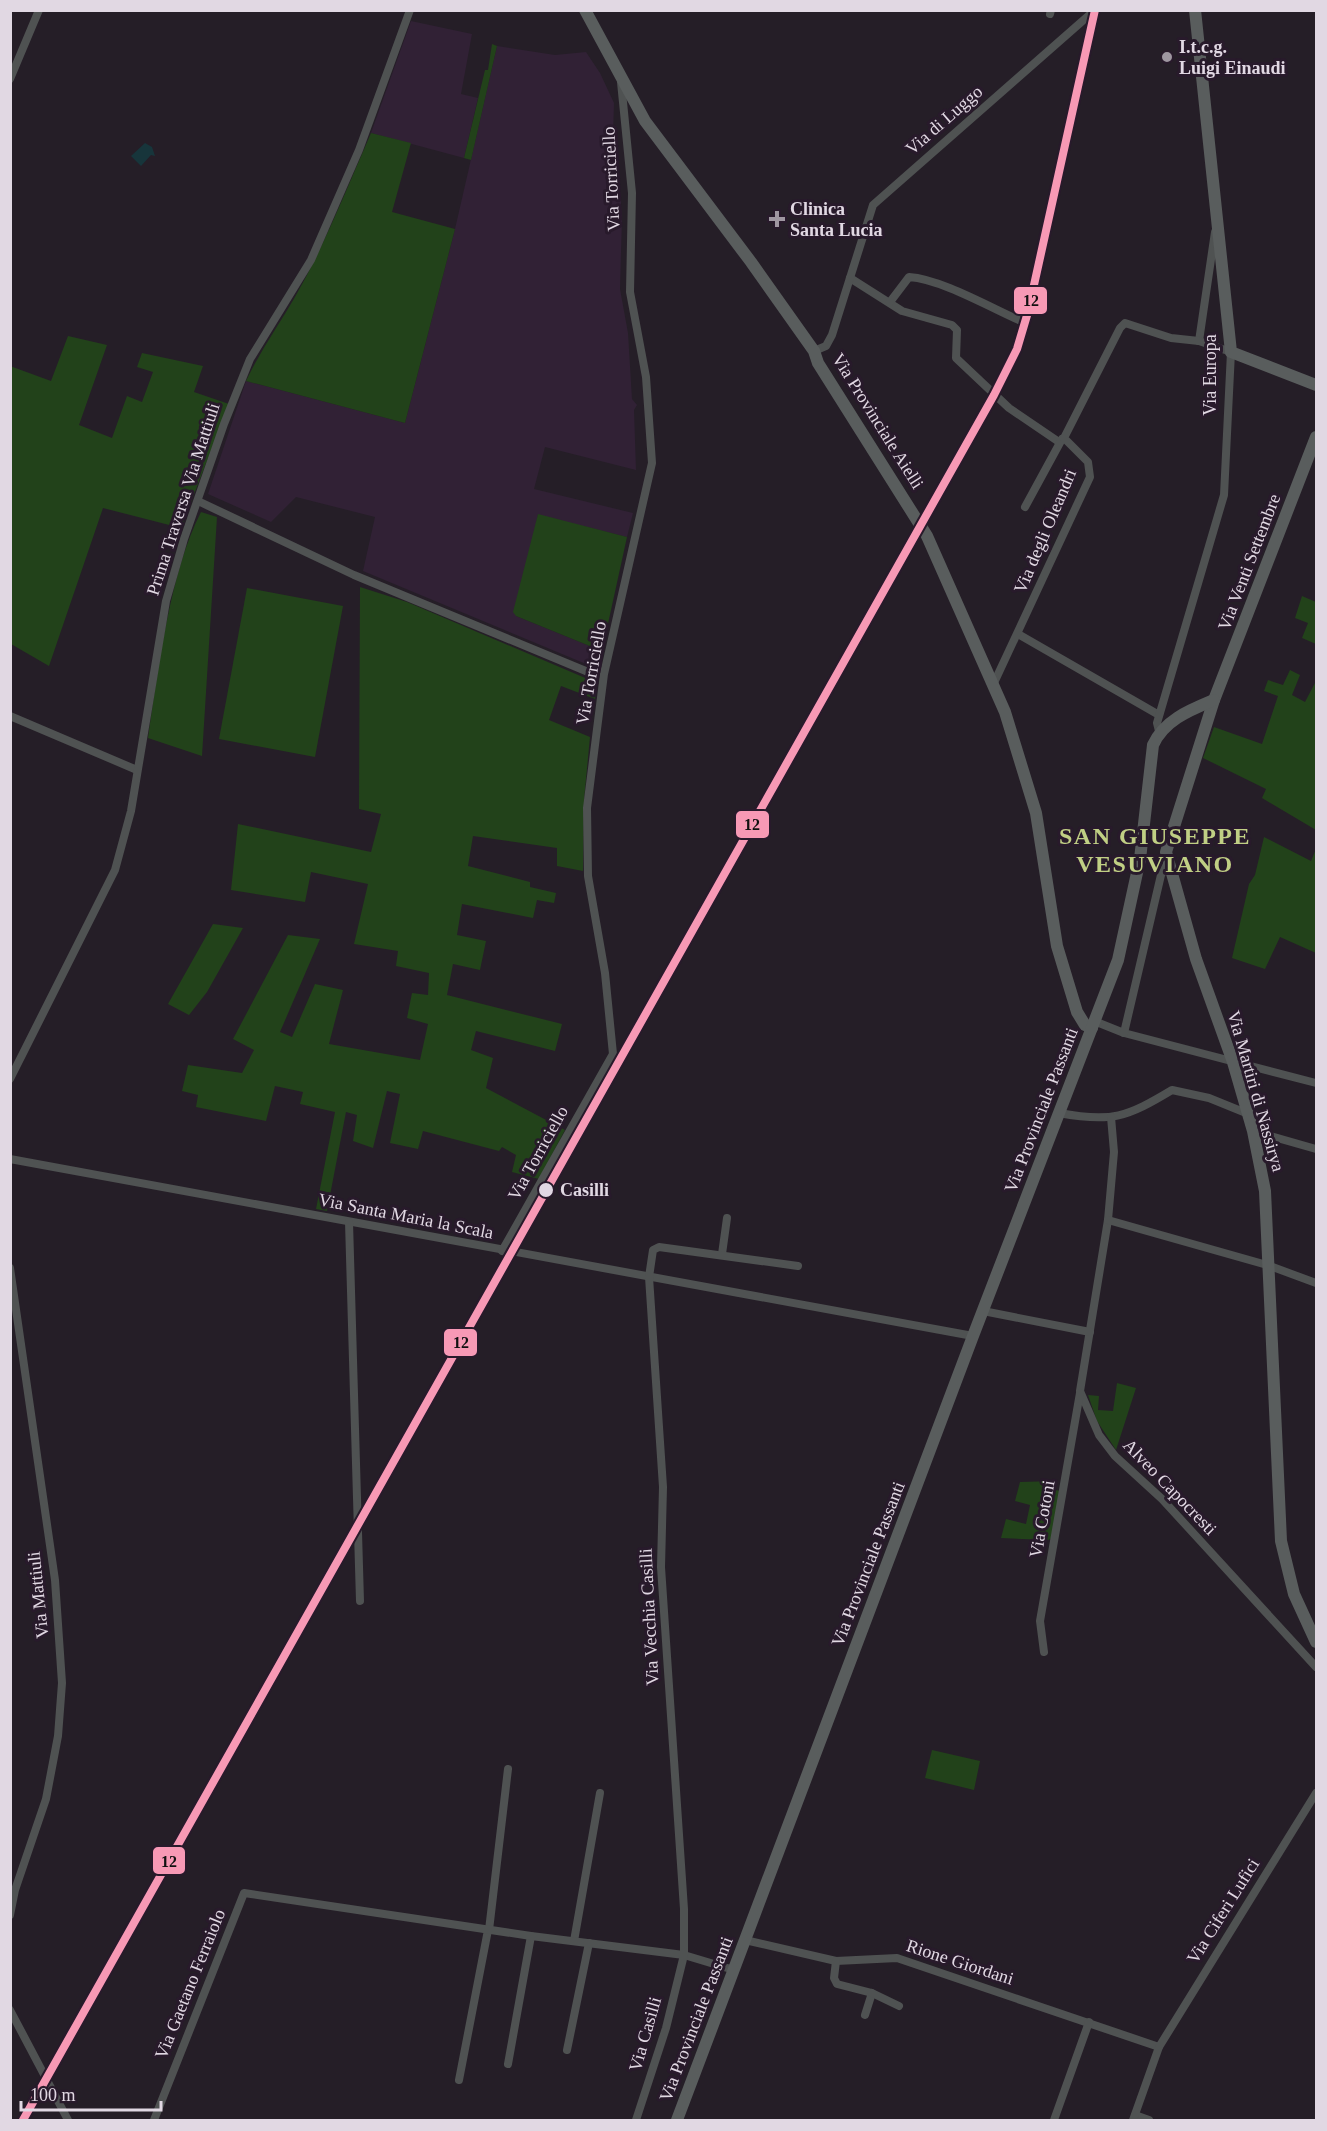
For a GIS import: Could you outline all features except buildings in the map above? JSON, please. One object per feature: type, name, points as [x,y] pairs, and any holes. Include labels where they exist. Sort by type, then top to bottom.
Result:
[{"type":"main road","name":"Via Provinciale Aielli","points":[[585,10],[645,122],[814,351],[818,363],[927,536],[1005,712],[1035,813],[1057,946],[1077,1012],[1085,1025],[1093,1025]]},
{"type":"main road","name":"Via Europa","points":[[1195,10],[1231,352]]},
{"type":"main road","points":[[1231,352],[1317,385]]},
{"type":"main road","name":"Via Venti Settembre","points":[[1214,700],[1317,437]]},
{"type":"main road","points":[[1159,731],[1189,710],[1214,700]]},
{"type":"main road","name":"Via Martiri di Nassirya","points":[[1214,700],[1167,846],[1167,864],[1196,959],[1233,1062],[1253,1131],[1265,1191],[1281,1541],[1294,1594],[1317,1642]]},
{"type":"main road","name":"Via Provinciale Passanti","points":[[677,2121],[973,1336],[1118,960],[1140,859],[1148,774],[1153,745],[1159,731]]},
{"type":"street","points":[[10,79],[39,10]]},
{"type":"street","name":"Prima Traversa Via Mattiuli","points":[[10,1079],[110,884],[131,811],[166,601],[198,501],[244,371],[311,260],[359,150],[410,10]]},
{"type":"street","name":"Via di Luggo","points":[[814,351],[826,346],[829,340],[873,205],[1095,10]]},
{"type":"street","name":"Via Torriciello","points":[[502,1251],[613,1054],[605,973],[588,876],[587,808],[604,674],[652,463],[646,377],[630,292],[632,193],[620,76]]},
{"type":"street","points":[[1199,341],[1217,219]]},
{"type":"street","points":[[890,302],[909,277],[914,277],[1021,321]]},
{"type":"street","points":[[850,278],[902,311],[952,325],[957,330],[956,357],[1009,408],[1062,440]]},
{"type":"street","points":[[1025,507],[1120,328],[1125,323],[1171,338],[1199,341],[1231,352]]},
{"type":"street","name":"Via Europa","points":[[1159,731],[1157,723],[1159,715],[1224,495],[1231,352]]},
{"type":"street","name":"Via degli Oleandri","points":[[993,686],[1090,477],[1088,462],[1062,440]]},
{"type":"street","name":"Via Torriciello","points":[[198,501],[354,575],[593,674]]},
{"type":"street","points":[[1018,634],[1159,715]]},
{"type":"street","points":[[10,716],[137,770]]},
{"type":"street","points":[[1124,1033],[1161,875],[1167,864]]},
{"type":"street","points":[[1093,1025],[1317,1083]]},
{"type":"street","points":[[1059,1113],[1077,1117],[1111,1117],[1134,1113],[1172,1090],[1209,1098],[1246,1113]]},
{"type":"street","points":[[1080,1391],[1108,1220],[1114,1152],[1111,1117]]},
{"type":"street","points":[[1253,1131],[1317,1149]]},
{"type":"street","name":"Via Santa Maria la Scala","points":[[10,1159],[973,1336]]},
{"type":"street","points":[[727,1218],[722,1254],[798,1266]]},
{"type":"street","points":[[1108,1220],[1267,1265],[1317,1283]]},
{"type":"street","points":[[349,1222],[360,1601]]},
{"type":"street","name":"Via Vecchia Casilli","points":[[684,1955],[684,1909],[661,1568],[661,1454],[649,1277],[651,1255],[653,1250],[659,1247],[722,1254]]},
{"type":"street","name":"Via Mattiuli","points":[[10,1268],[13,1310],[55,1580],[62,1683],[58,1736],[46,1799],[27,1863],[15,1890],[10,1915]]},
{"type":"street","points":[[983,1311],[1090,1332]]},
{"type":"street","name":"Via Cotoni","points":[[1044,1652],[1040,1622],[1080,1391]]},
{"type":"street","name":"Alveo Capocresti","points":[[1080,1391],[1100,1435],[1114,1456],[1162,1499],[1317,1667]]},
{"type":"street","points":[[459,2080],[489,1930],[508,1769]]},
{"type":"street","points":[[574,1941],[600,1793]]},
{"type":"street","name":"Via Ciferi Lufici","points":[[1134,2118],[1159,2047],[1317,1793]]},
{"type":"street","name":"Via Gaetano Ferraiolo","points":[[154,2121],[244,1893],[489,1930]]},
{"type":"street","points":[[489,1930],[684,1955],[734,1970]]},
{"type":"street","points":[[508,2064],[531,1936]]},
{"type":"street","name":"Rione Giordani","points":[[745,1940],[836,1961],[897,1958],[1159,2047]]},
{"type":"street","points":[[567,2050],[589,1943]]},
{"type":"street","name":"Via Casilli","points":[[636,2121],[666,2028],[684,1955]]},
{"type":"street","points":[[836,1961],[834,1978],[837,1983],[872,1993],[899,2006]]},
{"type":"street","points":[[865,2015],[872,1993]]},
{"type":"street","points":[[10,2010],[68,2121]]},
{"type":"street","points":[[1054,2121],[1089,2022]]},
{"type":"street","points":[[1134,2118],[1149,2121]]},
{"type":"shaded area","points":[[411,21],[472,34],[461,94],[478,98],[464,158],[371,133]]},
{"type":"shaded area","points":[[497,46],[555,55],[586,52],[600,73],[614,103],[613,135],[616,136],[622,217],[620,289],[628,333],[632,399],[637,405],[634,410],[636,470],[545,447],[534,489],[633,513],[627,537],[538,515],[516,616],[602,651],[598,669],[363,571],[375,517],[296,497],[271,522],[208,494],[246,381],[405,423],[455,229]]},
{"type":"green space","points":[[492,44],[497,46],[471,160],[464,158],[485,70],[488,70]]},
{"type":"green space","points":[[371,133],[411,143],[392,212],[455,229],[405,423],[246,381],[316,257]]},
{"type":"green space","points":[[68,336],[107,345],[79,425],[112,438],[127,396],[142,402],[153,372],[137,367],[142,353],[203,366],[194,392],[229,404],[181,528],[103,508],[49,666],[11,644],[10,366],[51,381]]},
{"type":"green space","points":[[201,512],[217,517],[202,756],[148,738],[173,592],[190,536]]},
{"type":"green space","points":[[538,514],[627,537],[602,651],[516,616],[513,612]]},
{"type":"green space","points":[[360,587],[407,602],[597,683],[595,699],[561,686],[549,720],[590,737],[584,800],[583,871],[557,866],[557,848],[473,836],[468,866],[530,882],[530,887],[556,893],[554,903],[537,900],[533,918],[462,904],[457,935],[486,941],[480,970],[453,964],[447,995],[562,1024],[555,1051],[476,1031],[471,1050],[493,1058],[486,1088],[565,1130],[539,1179],[512,1172],[516,1155],[502,1147],[499,1151],[423,1131],[418,1149],[390,1143],[400,1094],[387,1091],[373,1148],[353,1141],[357,1115],[346,1112],[327,1211],[316,1209],[335,1112],[300,1104],[303,1092],[275,1086],[266,1121],[196,1107],[198,1095],[182,1091],[188,1065],[242,1073],[254,1050],[233,1039],[288,935],[320,939],[280,1032],[292,1037],[315,984],[343,990],[329,1044],[420,1060],[428,1024],[407,1018],[412,993],[428,995],[429,973],[396,966],[398,951],[354,944],[368,884],[311,872],[305,902],[231,890],[238,824],[371,852],[381,814],[359,809]]},
{"type":"green space","points":[[247,588],[343,606],[315,757],[219,739]]},
{"type":"green space","points":[[1302,596],[1316,602],[1316,644],[1302,638],[1308,623],[1295,618]]},
{"type":"green space","points":[[1290,670],[1300,675],[1292,695],[1305,702],[1316,681],[1316,830],[1262,798],[1266,789],[1203,758],[1214,727],[1262,744],[1278,696],[1264,691],[1268,680],[1283,685]]},
{"type":"green space","points":[[1264,837],[1311,861],[1316,849],[1316,953],[1280,937],[1265,969],[1232,958],[1249,884],[1255,875]]},
{"type":"green space","points":[[213,924],[243,928],[207,992],[189,1015],[168,1004]]},
{"type":"green space","points":[[1117,1383],[1136,1388],[1116,1450],[1097,1421],[1088,1395],[1099,1396],[1098,1410],[1113,1411]]},
{"type":"green space","points":[[1057,1481],[1056,1490],[1060,1491],[1053,1538],[1048,1540],[1001,1538],[1006,1519],[1026,1524],[1030,1505],[1015,1501],[1020,1482]]},
{"type":"green space","points":[[932,1750],[980,1761],[974,1790],[925,1778]]},
{"type":"water","points":[[145,143],[152,147],[155,156],[151,155],[141,166],[131,156]]},
{"type":"transit line","name":"12","points":[[23,2120],[994,395],[1017,349],[1028,312],[1095,10]]},
{"type":"place","name":"I.t.c.g. Luigi Einaudi","points":[[1167,57]]},
{"type":"place","name":"Clinica Santa Lucia","points":[[777,219]]},
{"type":"place","name":"Casilli","points":[[546,1190]]},
{"type":"district","name":"SAN GIUSEPPE VESUVIANO","points":[[1155,850]]}]
